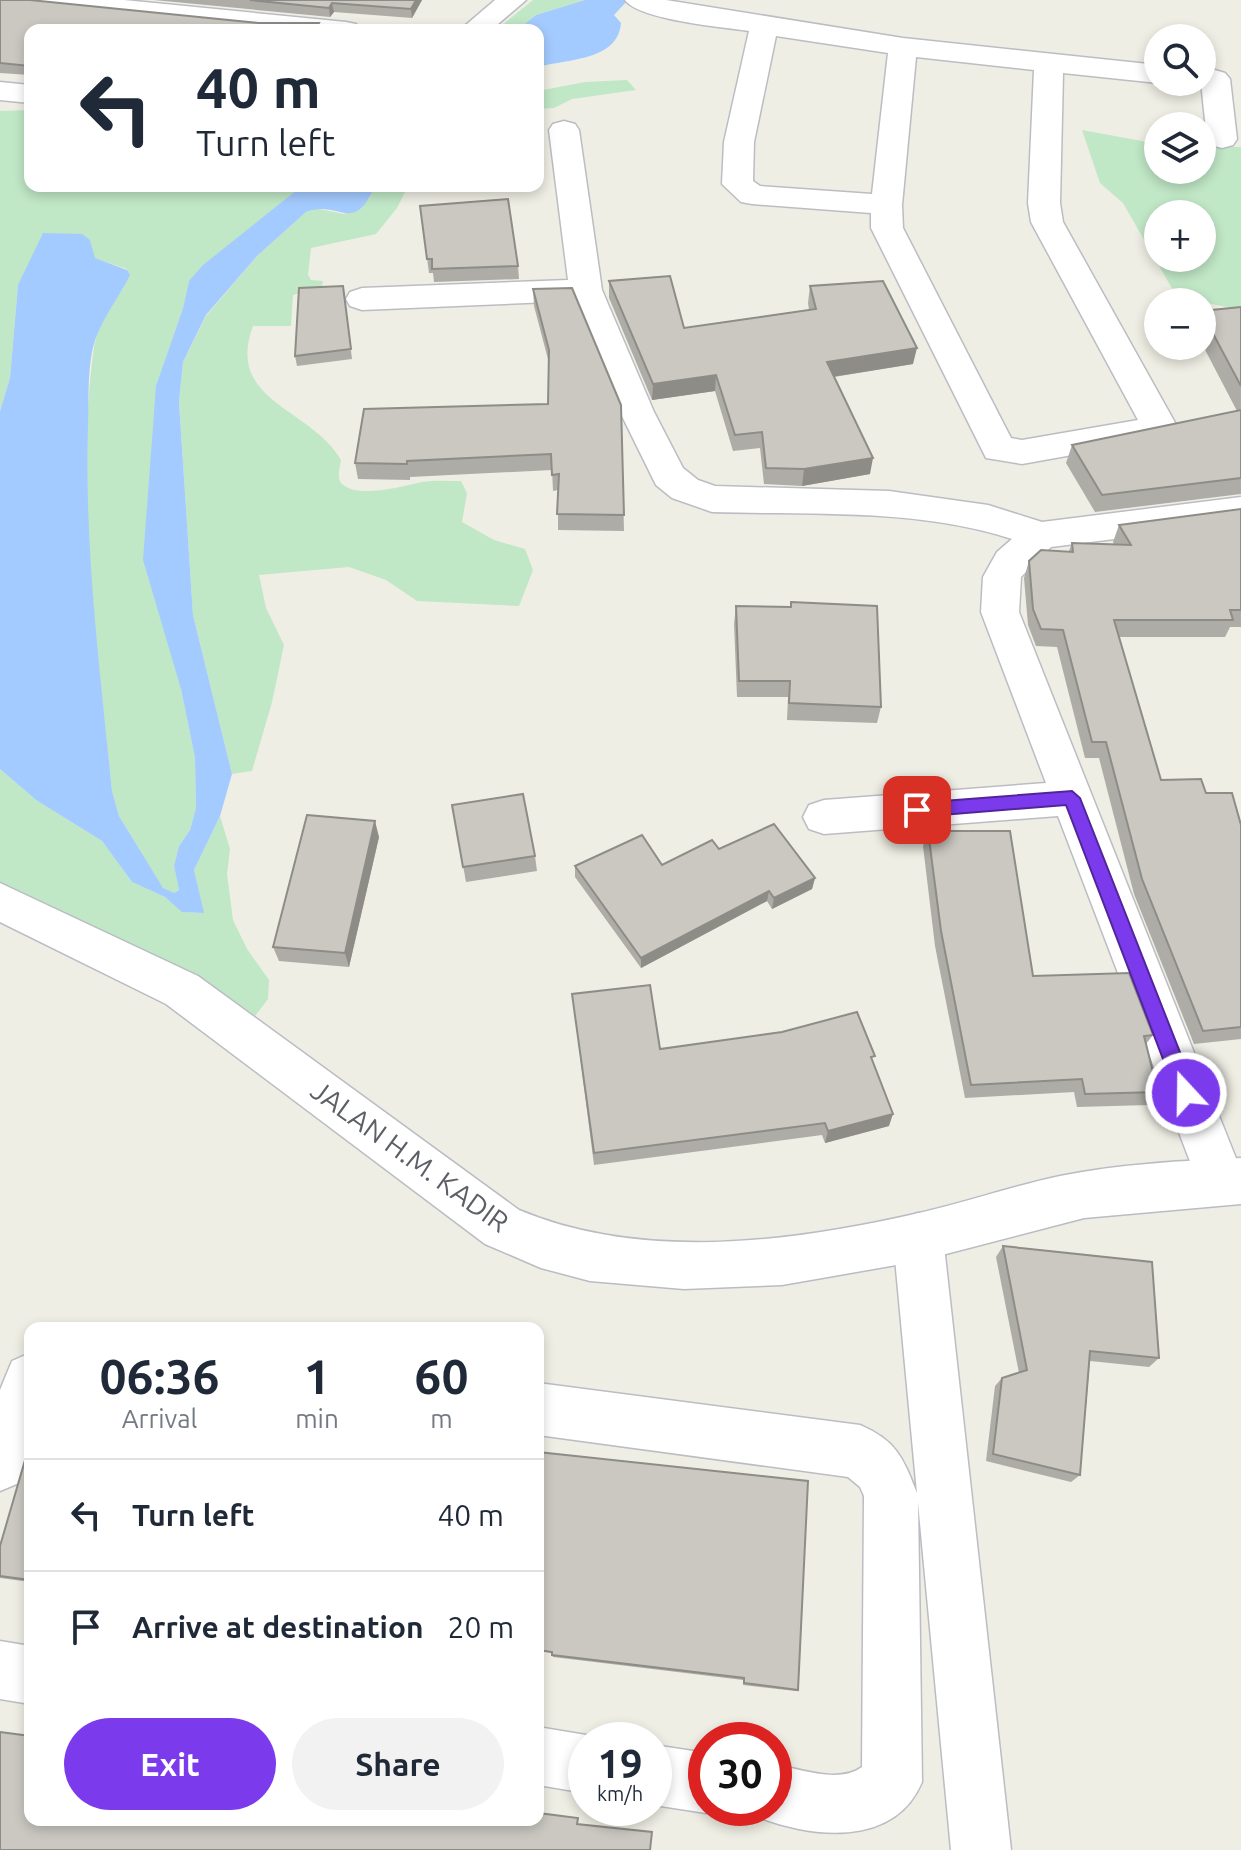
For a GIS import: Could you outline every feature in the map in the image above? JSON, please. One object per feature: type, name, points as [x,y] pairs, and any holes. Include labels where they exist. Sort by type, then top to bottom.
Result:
[{"type":"street","points":[[38,0],[284,24]]},
{"type":"street","points":[[482,24],[512,0]]},
{"type":"street","points":[[639,0],[671,11],[903,47],[1144,73]]},
{"type":"street","points":[[764,26],[739,142],[737,184],[752,195],[886,205]]},
{"type":"street","points":[[903,47],[886,205],[887,228],[999,449],[1022,452],[1160,428],[1047,222],[1044,203],[1049,65]]},
{"type":"street","points":[[1219,79],[1222,139]]},
{"type":"street","points":[[564,130],[586,290],[650,438],[669,476],[685,489],[712,499],[889,504],[942,510],[988,518],[1041,535],[1241,510]]},
{"type":"street","points":[[362,299],[586,290]]},
{"type":"street","points":[[1041,535],[1010,562],[1002,577],[1000,612],[1072,798],[1231,1181]]},
{"type":"street","points":[[824,817],[1072,798]]},
{"type":"street","name":"JALAN H.M. KADIR","points":[[0,901],[182,990],[502,1227],[547,1246],[621,1261],[686,1265],[763,1264],[918,1237],[1007,1212],[1083,1196],[1231,1181]]},
{"type":"street","points":[[918,1237],[981,1850]]},
{"type":"street","points":[[0,1464],[24,1396]]},
{"type":"street","points":[[544,1410],[860,1452],[879,1468],[891,1495],[892,1782],[874,1797],[852,1806],[792,1797]]},
{"type":"street","points":[[0,1670],[24,1674]]},
{"type":"street","points":[[544,1757],[568,1761]]},
{"type":"green space","points":[[533,0],[585,0],[536,15],[525,24],[503,24]]},
{"type":"green space","points":[[627,80],[636,90],[572,99],[554,108],[544,109],[544,90],[585,82]]},
{"type":"green space","points":[[24,110],[24,192],[295,192],[189,281],[156,387],[181,689],[195,758],[196,808],[190,830],[179,846],[174,866],[179,890],[174,893],[163,889],[119,816],[112,791],[94,625],[87,513],[88,402],[96,336],[121,289],[127,269],[94,258],[90,240],[18,285],[10,378],[0,411],[0,111]]},
{"type":"green space","points":[[1082,130],[1144,141],[1144,184],[1216,184],[1216,147],[1241,147],[1241,310],[1216,305],[1216,288],[1172,288],[1163,272],[1216,272],[1216,200],[1144,200],[1144,240],[1123,203],[1100,183]]},
{"type":"green space","points":[[372,192],[405,192],[397,208],[376,234],[311,248],[308,275],[311,280],[323,281],[322,286],[293,295],[291,326],[253,326],[247,351],[251,372],[260,388],[275,402],[327,442],[341,460],[339,476],[342,484],[359,491],[370,491],[427,481],[461,481],[467,493],[462,522],[494,540],[525,549],[533,570],[519,606],[417,601],[386,580],[349,567],[259,575],[266,608],[284,645],[272,702],[252,771],[232,774],[193,615],[179,402],[183,362],[206,316],[257,256],[306,212],[315,208],[344,214],[369,199]]},
{"type":"green space","points":[[0,769],[36,800],[102,841],[132,882],[165,897],[183,912],[203,913],[194,870],[220,816],[230,849],[227,874],[233,920],[247,949],[269,980],[268,999],[255,1016],[218,1000],[123,943],[0,882]]},
{"type":"water","points":[[585,0],[628,0],[614,15],[621,23],[611,45],[589,56],[544,66],[544,24],[525,24],[536,15]]},
{"type":"water","points":[[294,192],[372,192],[360,209],[352,213],[328,209],[306,212],[257,256],[206,315],[183,362],[179,402],[193,615],[232,774],[220,816],[194,870],[204,913],[182,912],[165,897],[132,882],[102,841],[36,800],[0,769],[0,411],[10,378],[18,285],[43,233],[82,234],[90,240],[95,258],[127,270],[130,275],[95,340],[89,393],[88,517],[112,791],[119,816],[163,888],[174,893],[179,890],[174,866],[179,846],[190,830],[196,808],[195,758],[181,689],[143,560],[156,386],[189,281],[203,265]]},
{"type":"building","points":[[0,0],[30,0],[258,23],[319,23],[24,24],[24,65],[0,63]]},
{"type":"building","points":[[250,0],[416,0],[411,9],[332,3],[329,8]]},
{"type":"building","points":[[508,199],[518,266],[432,269],[432,259],[427,259],[420,206]]},
{"type":"building","points":[[670,276],[684,328],[816,309],[810,286],[883,281],[917,348],[827,362],[873,458],[804,469],[766,468],[762,432],[735,435],[716,375],[653,384],[609,281]]},
{"type":"building","points":[[343,286],[351,349],[295,356],[299,288]]},
{"type":"building","points":[[572,288],[621,405],[624,515],[557,514],[559,474],[552,475],[551,454],[407,461],[407,464],[355,463],[364,409],[548,404],[549,350],[533,289]]},
{"type":"building","points":[[1241,307],[1241,386],[1216,339],[1216,310]]},
{"type":"building","points":[[1241,410],[1241,478],[1102,495],[1072,445]]},
{"type":"building","points":[[1241,509],[1241,610],[1230,610],[1233,620],[1114,620],[1161,780],[1201,779],[1206,793],[1232,793],[1241,825],[1241,1027],[1203,1031],[1142,879],[1106,742],[1092,742],[1063,630],[1041,629],[1033,609],[1029,561],[1041,550],[1073,552],[1072,543],[1131,545],[1119,525]]},
{"type":"building","points":[[791,602],[877,606],[881,707],[789,703],[790,681],[739,681],[736,606],[791,607]]},
{"type":"building","points":[[523,794],[535,856],[463,867],[452,805]]},
{"type":"building","points":[[307,815],[375,821],[345,953],[273,947]]},
{"type":"building","points":[[774,824],[815,878],[774,898],[769,891],[641,958],[575,866],[642,835],[662,865],[712,840],[719,849]]},
{"type":"building","points":[[928,831],[1010,831],[1033,976],[1129,973],[1153,1035],[1144,1036],[1158,1092],[1085,1094],[1082,1079],[971,1085],[941,931]]},
{"type":"building","points":[[650,985],[660,1049],[782,1032],[857,1012],[893,1114],[828,1131],[825,1123],[594,1153],[572,994]]},
{"type":"building","points":[[1003,1246],[1152,1262],[1159,1358],[1090,1351],[1080,1475],[993,1454],[1002,1378],[1027,1370]]},
{"type":"building","points":[[544,1453],[808,1481],[798,1690],[744,1683],[744,1678],[552,1655],[552,1652],[544,1651]]},
{"type":"building","points":[[24,1464],[24,1579],[0,1576],[0,1546]]},
{"type":"building","points":[[0,1732],[24,1735],[24,1826],[544,1826],[544,1814],[568,1817],[568,1826],[652,1832],[650,1850],[0,1850]]},
{"type":"route","points":[[917,810],[1072,798],[1186,1093]]}]
